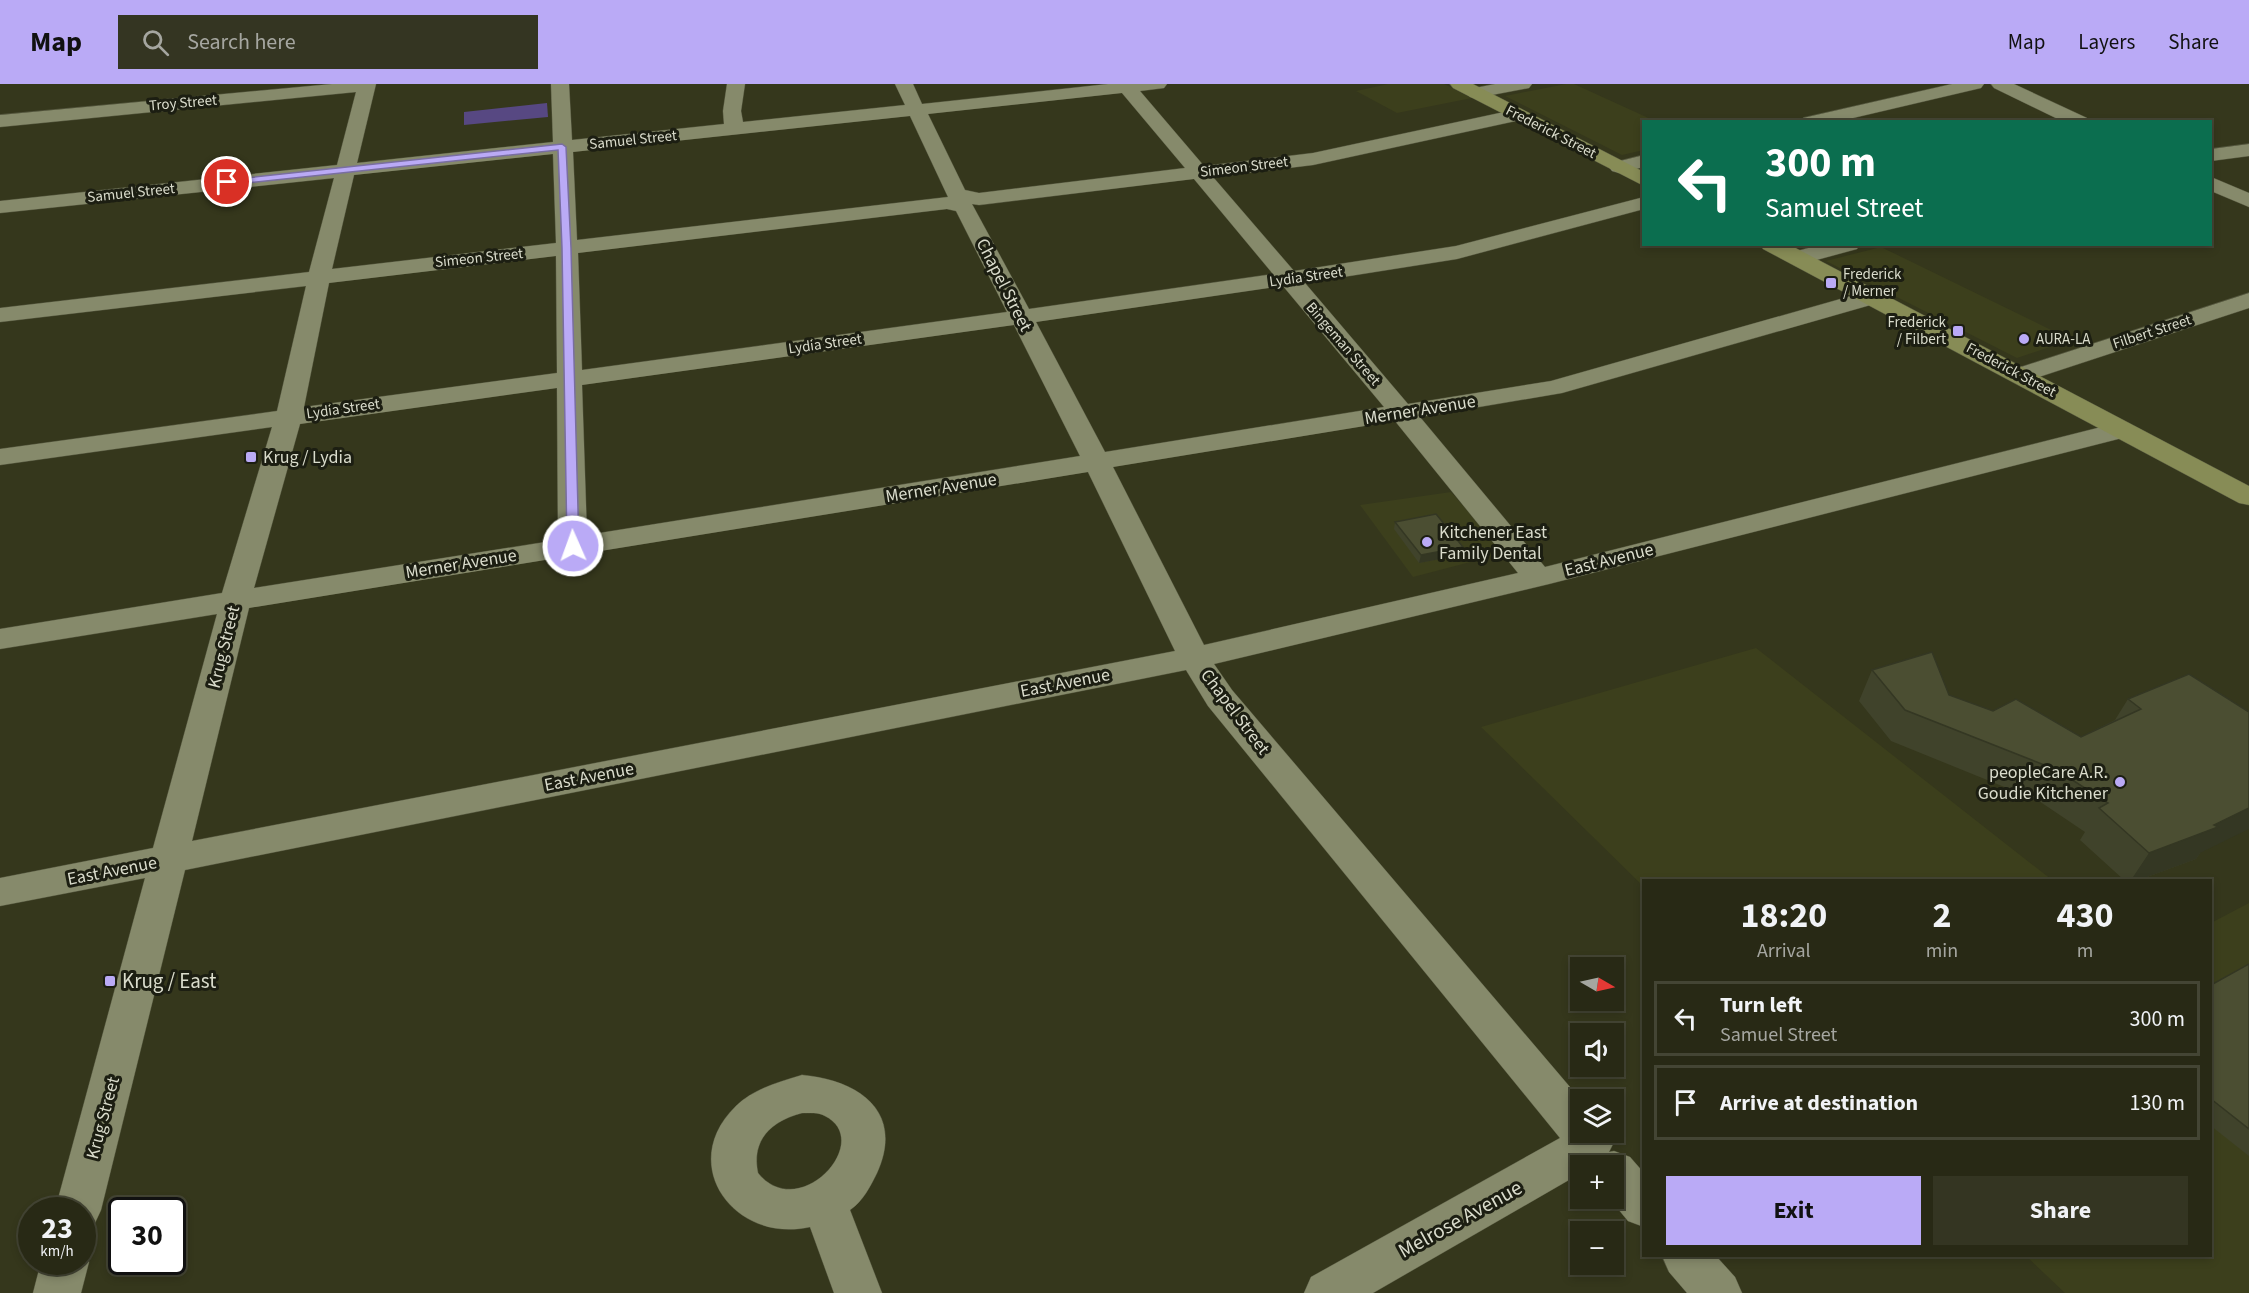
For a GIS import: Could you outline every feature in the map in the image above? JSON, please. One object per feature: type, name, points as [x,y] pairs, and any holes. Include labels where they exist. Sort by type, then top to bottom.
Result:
[{"type":"main road","name":"Frederick Street","points":[[1459,84],[1642,179]]},
{"type":"main road","name":"Frederick Street","points":[[1775,246],[2249,497]]},
{"type":"street","points":[[560,84],[567,248],[573,546]]},
{"type":"street","points":[[734,129],[732,111],[736,84]]},
{"type":"street","name":"Chapel Street","points":[[904,84],[955,192],[962,201],[1020,318],[1097,462],[1194,658],[1220,698],[1642,1204]]},
{"type":"street","name":"Samuel Street","points":[[0,207],[1158,84]]},
{"type":"street","points":[[1476,93],[1523,84]]},
{"type":"street","points":[[1819,120],[1975,84]]},
{"type":"street","points":[[2000,84],[2076,120]]},
{"type":"street","name":"Troy Street","points":[[0,121],[367,85]]},
{"type":"street","name":"Krug Street","points":[[81,1197],[236,600],[289,416],[319,276],[367,85]]},
{"type":"street","name":"Bingeman Street","points":[[1125,86],[1403,413],[1538,578]]},
{"type":"street","name":"Simeon Street","points":[[0,315],[1313,159],[1518,115]]},
{"type":"street","points":[[2212,155],[2249,150]]},
{"type":"street","points":[[1618,167],[1642,161]]},
{"type":"street","points":[[2212,183],[2249,201]]},
{"type":"street","name":"Lydia Street","points":[[0,457],[1288,280],[1457,252],[1642,204]]},
{"type":"street","points":[[1798,258],[1842,246]]},
{"type":"street","name":"Merner Avenue","points":[[0,639],[1553,388],[1873,297]]},
{"type":"street","name":"Filbert Street","points":[[2021,375],[2249,300]]},
{"type":"street","name":"East Avenue","points":[[0,892],[1194,658],[1538,578],[2121,430]]},
{"type":"street","name":"Melrose Avenue","points":[[1328,1293],[1596,1149]]},
{"type":"street","points":[[824,1202],[858,1293]]},
{"type":"street","points":[[1687,1257],[1718,1293]]},
{"type":"street","points":[[57,1293],[62,1275]]},
{"type":"shaded area","points":[[1388,84],[1444,84],[1472,98],[1397,113],[1356,91]]},
{"type":"shaded area","points":[[1574,84],[1653,120],[1642,120],[1642,150],[1622,155],[1505,96]]},
{"type":"shaded area","points":[[547,103],[548,117],[464,125],[464,112]]},
{"type":"shaded area","points":[[1881,247],[2071,340],[2017,358],[1826,261]]},
{"type":"shaded area","points":[[1451,492],[1505,553],[1413,577],[1360,505]]},
{"type":"shaded area","points":[[1756,648],[2051,879],[1642,879],[1642,885],[1481,727]]},
{"type":"shaded area","points":[[2249,903],[2249,1293],[2065,1293],[2027,1257],[2212,1257],[2212,922]]},
{"type":"building","name":"Kitchener East Family Dental","points":[[1436,514],[1463,547],[1421,555],[1395,522]]},
{"type":"building","points":[[1932,652],[1949,695],[1993,711],[2016,699],[2081,737],[2141,709],[2128,699],[2189,674],[2249,712],[2249,808],[2214,825],[2218,827],[2149,853],[2099,808],[2108,803],[2057,770],[1905,710],[1872,670]]},
{"type":"building","points":[[2249,964],[2249,1129],[2212,1100],[2212,984]]},
{"type":"place","name":"Frederick / Merner","points":[[1831,283]]},
{"type":"place","name":"Frederick / Filbert","points":[[1958,331]]},
{"type":"place","name":"AURA-LA","points":[[2024,339]]},
{"type":"place","name":"Krug / Lydia","points":[[251,457]]},
{"type":"place","name":"Kitchener East Family Dental","points":[[1427,542]]},
{"type":"place","name":"peopleCare A.R. Goudie Kitchener","points":[[2120,782]]},
{"type":"place","name":"Krug / East","points":[[110,981]]},
{"type":"route","points":[[227,182],[562,147],[567,248],[573,546]]}]
